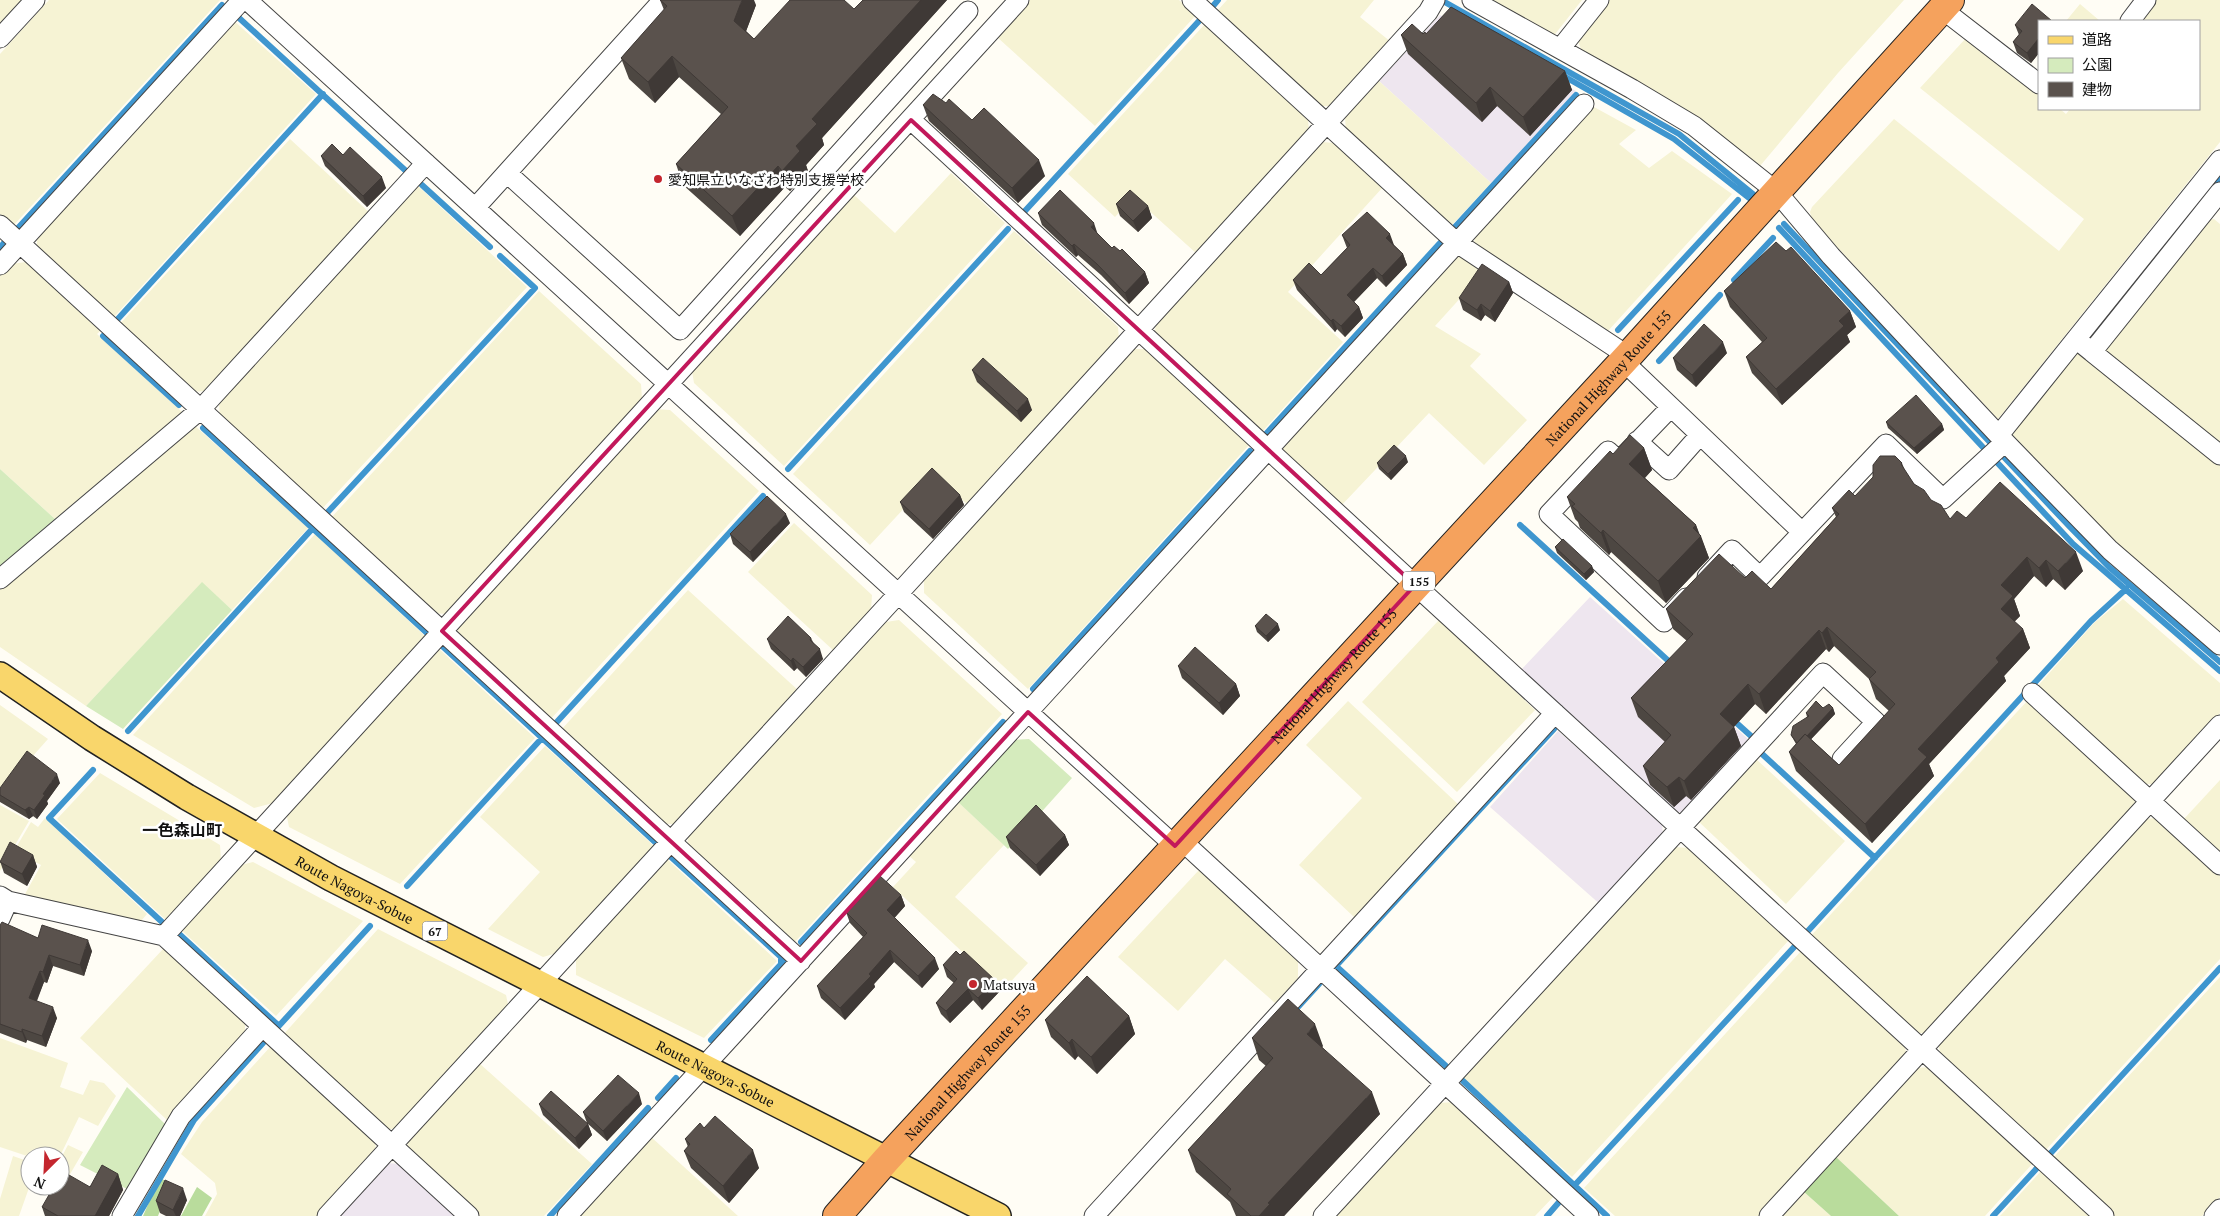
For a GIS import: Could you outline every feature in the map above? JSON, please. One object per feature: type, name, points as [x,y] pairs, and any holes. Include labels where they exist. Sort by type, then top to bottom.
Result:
[{"type":"highway","name":"National Highway Route 155","points":[[840,1215],[886,1160],[1625,359],[1946,5]]},
{"type":"main road","name":"Route Nagoya-Sobue","points":[[0,675],[92,738],[187,797],[331,878],[998,1216]]},
{"type":"street","points":[[0,38],[35,0]]},
{"type":"street","points":[[0,265],[242,0]]},
{"type":"street","points":[[247,0],[1028,712],[1321,968],[1589,1216]]},
{"type":"street","points":[[475,208],[663,0]]},
{"type":"street","points":[[164,936],[1019,0]]},
{"type":"street","points":[[1192,0],[1457,243],[1625,359],[1670,407],[1802,532]]},
{"type":"street","points":[[1472,0],[1632,88],[1694,126],[1777,192],[1831,256],[2002,441],[2110,550],[2220,645]]},
{"type":"street","points":[[1560,50],[1598,0]]},
{"type":"street","points":[[2131,20],[2146,0]]},
{"type":"street","points":[[327,1216],[542,984],[1327,124],[1433,4]]},
{"type":"street","points":[[1946,5],[2038,83]]},
{"type":"street","points":[[507,173],[680,330],[968,11]]},
{"type":"street","points":[[567,1216],[1584,104]]},
{"type":"street","points":[[911,120],[1415,586],[2104,1216]]},
{"type":"street","points":[[1670,407],[1619,461],[1608,451],[1549,514],[1664,622],[1732,550],[1760,576],[1886,444],[1943,499],[1983,462],[2002,441],[2076,339],[2220,160]]},
{"type":"street","points":[[0,579],[201,409],[426,163]]},
{"type":"street","points":[[2092,352],[2216,205]]},
{"type":"street","points":[[0,225],[801,961]]},
{"type":"street","points":[[2076,339],[2220,455]]},
{"type":"street","points":[[1637,442],[1669,470],[1700,435]]},
{"type":"street","points":[[1323,1216],[1823,673],[1876,722],[1842,759]]},
{"type":"street","points":[[2032,693],[2220,865]]},
{"type":"street","points":[[1094,1216],[1555,713]]},
{"type":"street","points":[[1769,1216],[2220,725]]},
{"type":"street","points":[[0,919],[4,898],[164,936],[468,1216]]},
{"type":"street","points":[[122,1216],[181,1116],[262,1027]]},
{"type":"street","points":[[2214,1216],[2220,1209]]},
{"type":"highlighted area","points":[[911,120],[1415,585],[1175,846],[1028,712],[801,961],[442,631]]},
{"type":"shaded area","points":[[0,0],[24,0],[0,26]]},
{"type":"shaded area","points":[[49,0],[220,0],[13,226],[0,214],[0,54]]},
{"type":"shaded area","points":[[1030,0],[1179,0],[1196,15],[1095,126],[997,37]]},
{"type":"shaded area","points":[[1227,0],[1374,0],[1360,17],[1391,42],[1333,106],[1320,106],[1217,11]]},
{"type":"shaded area","points":[[1488,0],[1582,0],[1552,38]]},
{"type":"shaded area","points":[[1606,0],[1904,0],[1838,73],[1760,166],[1698,120],[1583,55],[1577,38]]},
{"type":"shaded area","points":[[2156,0],[2220,0],[2220,142],[1998,419],[1812,220],[1810,212],[1812,207],[1894,119],[2059,251],[2084,219],[1920,88],[1967,37],[2038,91],[2038,110],[2061,110],[2066,114],[2069,110],[2200,110],[2200,20],[2140,20]]},
{"type":"shaded area","points":[[2080,4],[2099,20],[2067,20]]},
{"type":"shaded area","points":[[1440,15],[1576,91],[1491,183],[1379,81]]},
{"type":"shaded area","points":[[233,20],[316,94],[113,318],[37,249],[37,237]]},
{"type":"shaded area","points":[[1205,24],[1308,119],[1309,132],[1197,254],[1134,197],[1115,217],[1068,174]]},
{"type":"shaded area","points":[[1379,81],[1491,183],[1451,226],[1346,134],[1345,117]]},
{"type":"shaded area","points":[[1594,107],[1636,130],[1619,144],[1649,168],[1672,151],[1732,194],[1608,331],[1474,244],[1475,235]]},
{"type":"shaded area","points":[[290,139],[371,214],[206,391],[191,392],[119,325]]},
{"type":"shaded area","points":[[1322,142],[1334,143],[1383,187],[1288,292],[1343,342],[1260,434],[1154,336],[1156,324]]},
{"type":"shaded area","points":[[951,173],[1005,223],[784,466],[694,383],[692,371],[853,194],[895,233]]},
{"type":"shaded area","points":[[418,186],[527,287],[321,510],[220,419],[219,402]]},
{"type":"shaded area","points":[[2214,219],[2220,224],[2220,446],[2108,356],[2105,348],[2207,220]]},
{"type":"shaded area","points":[[1014,231],[1118,327],[1119,339],[968,505],[935,475],[870,545],[793,474]]},
{"type":"shaded area","points":[[1457,257],[1462,257],[1484,272],[1435,326],[1481,354],[1470,366],[1527,420],[1484,465],[1429,413],[1339,508],[1281,450],[1282,445]]},
{"type":"shaded area","points":[[26,262],[100,331],[97,334],[182,412],[55,519],[0,469],[0,276],[11,264]]},
{"type":"shaded area","points":[[539,291],[641,384],[642,399],[447,614],[432,613],[330,519]]},
{"type":"shaded area","points":[[1131,349],[1146,349],[1249,445],[1028,689],[924,593],[924,581]]},
{"type":"shaded area","points":[[2082,352],[2220,462],[2220,632],[2116,543],[2013,435],[2018,421],[2072,354]]},
{"type":"shaded area","points":[[654,409],[670,410],[759,491],[549,721],[459,638],[457,624]]},
{"type":"shaded area","points":[[193,424],[308,528],[232,610],[202,583],[86,706],[0,647],[0,590]]},
{"type":"shaded area","points":[[794,523],[872,595],[871,610],[834,651],[748,572]]},
{"type":"shaded area","points":[[315,534],[426,637],[273,803],[254,808],[133,735]]},
{"type":"shaded area","points":[[688,590],[799,691],[676,824],[663,824],[561,730]]},
{"type":"shaded area","points":[[1590,597],[1748,739],[1684,812],[1672,812],[1521,670]]},
{"type":"shaded area","points":[[2123,599],[2220,683],[2220,713],[2155,784],[2143,784],[2036,688],[2094,623]]},
{"type":"shaded area","points":[[899,620],[1002,714],[793,944],[687,845],[689,834],[886,622]]},
{"type":"shaded area","points":[[1439,620],[1535,710],[1457,792],[1362,702]]},
{"type":"shaded area","points":[[437,647],[535,738],[400,884],[289,827],[286,812]]},
{"type":"shaded area","points":[[2028,700],[2133,794],[2136,808],[1928,1033],[1914,1033],[1809,938]]},
{"type":"shaded area","points":[[1348,701],[1460,806],[1355,918],[1299,865],[1362,798],[1306,745]]},
{"type":"shaded area","points":[[0,705],[48,739],[0,793]]},
{"type":"shaded area","points":[[1558,731],[1662,823],[1663,837],[1602,906],[1490,807]]},
{"type":"shaded area","points":[[545,746],[655,847],[557,953],[543,957],[488,929],[540,872],[480,817]]},
{"type":"shaded area","points":[[1756,759],[1845,841],[1786,904],[1698,821]]},
{"type":"shaded area","points":[[100,773],[220,845],[221,860],[166,920],[57,819]]},
{"type":"shaded area","points":[[2220,780],[2220,855],[2183,820]]},
{"type":"shaded area","points":[[957,801],[1004,845],[955,897],[1028,963],[1003,990],[893,887],[916,862],[908,855]]},
{"type":"shaded area","points":[[0,805],[29,821],[0,871]]},
{"type":"shaded area","points":[[45,818],[147,914],[141,921],[24,896],[41,865],[14,851],[31,822],[38,827]]},
{"type":"shaded area","points":[[2157,818],[2220,876],[2220,959],[2044,1152],[1941,1056],[1938,1043],[2144,819]]},
{"type":"shaded area","points":[[1675,847],[1690,848],[1790,939],[1572,1177],[1463,1078]]},
{"type":"shaded area","points":[[667,859],[777,961],[704,1038],[576,975],[576,956]]},
{"type":"shaded area","points":[[253,862],[363,921],[276,1016],[180,929],[237,866]]},
{"type":"shaded area","points":[[1199,870],[1298,960],[1298,978],[1275,1003],[1225,959],[1178,1011],[1118,957]]},
{"type":"shaded area","points":[[378,929],[506,995],[509,1009],[397,1128],[384,1130],[283,1035]]},
{"type":"shaded area","points":[[164,948],[245,1022],[245,1035],[168,1121],[80,1038]]},
{"type":"shaded area","points":[[1802,950],[1904,1043],[1907,1057],[1761,1216],[1615,1216],[1584,1188]]},
{"type":"shaded area","points":[[2220,977],[2220,1197],[2202,1216],[2114,1216],[2052,1159]]},
{"type":"shaded area","points":[[0,1038],[68,1063],[60,1087],[83,1095],[90,1080],[104,1083],[116,1096],[98,1126],[79,1117],[65,1146],[20,1146],[20,1154],[0,1147]]},
{"type":"shaded area","points":[[271,1046],[375,1141],[376,1155],[319,1216],[205,1216],[217,1194],[215,1183],[181,1154],[202,1122]]},
{"type":"shaded area","points":[[479,1063],[592,1164],[544,1216],[478,1216],[407,1151],[408,1140]]},
{"type":"shaded area","points":[[1929,1067],[2034,1162],[1985,1216],[1899,1216],[1835,1156],[1916,1068]]},
{"type":"shaded area","points":[[1455,1102],[1556,1194],[1535,1216],[1334,1216],[1439,1103]]},
{"type":"shaded area","points":[[650,1136],[738,1216],[576,1216]]},
{"type":"shaded area","points":[[68,1145],[83,1152],[70,1174],[70,1146]]},
{"type":"shaded area","points":[[13,1156],[20,1158],[20,1196],[26,1196],[19,1216],[0,1216],[0,1199]]},
{"type":"shaded area","points":[[387,1163],[400,1164],[456,1216],[340,1216]]},
{"type":"shaded area","points":[[2042,1170],[2092,1216],[2000,1216]]},
{"type":"shaded area","points":[[1803,1191],[1831,1216],[1780,1216]]},
{"type":"green space","points":[[0,469],[55,519],[0,566]]},
{"type":"green space","points":[[202,582],[232,610],[123,729],[86,706]]},
{"type":"green space","points":[[1029,739],[1072,778],[1008,849],[958,802],[1014,740]]},
{"type":"green space","points":[[127,1087],[165,1124],[127,1189],[80,1165]]},
{"type":"green space","points":[[1835,1156],[1899,1216],[1831,1216],[1803,1191]]},
{"type":"green space","points":[[160,1177],[170,1185],[158,1216],[143,1216]]},
{"type":"green space","points":[[197,1187],[212,1198],[202,1216],[181,1216]]},
{"type":"building","points":[[660,0],[742,0],[734,21],[754,39],[790,0],[844,0],[854,9],[863,0],[921,0],[812,119],[817,124],[796,146],[800,151],[782,171],[778,166],[732,216],[676,164],[728,107],[672,56],[648,82],[621,58],[667,6]]},
{"type":"building","points":[[2032,4],[2051,20],[2038,20],[2038,39],[2027,53],[2013,42],[2022,31],[2015,25]]},
{"type":"building","points":[[1451,7],[1565,71],[1523,117],[1490,87],[1476,103],[1401,35],[1412,24],[1423,34],[1425,32],[1426,34]]},
{"type":"building","points":[[933,94],[946,103],[949,99],[972,120],[984,108],[1039,160],[1012,188],[923,105]]},
{"type":"building","points":[[332,144],[343,155],[350,147],[382,177],[363,196],[321,156]]},
{"type":"building","points":[[1060,190],[1094,223],[1091,227],[1112,248],[1114,246],[1120,251],[1122,249],[1145,272],[1125,293],[1097,264],[1074,244],[1072,246],[1038,213]]},
{"type":"building","points":[[1130,190],[1148,206],[1133,221],[1116,204]]},
{"type":"building","points":[[1367,212],[1390,234],[1386,238],[1403,254],[1382,276],[1373,268],[1347,295],[1359,307],[1341,326],[1333,319],[1331,321],[1293,280],[1309,263],[1321,275],[1350,245],[1342,235]]},
{"type":"building","points":[[1776,242],[1786,251],[1791,247],[1850,311],[1839,321],[1844,326],[1776,389],[1746,357],[1767,338],[1724,291]]},
{"type":"building","points":[[1482,264],[1509,282],[1490,311],[1481,304],[1477,310],[1459,298]]},
{"type":"building","points":[[1704,324],[1723,342],[1692,375],[1673,358]]},
{"type":"building","points":[[983,358],[1028,399],[1017,411],[972,370]]},
{"type":"building","points":[[1916,395],[1942,424],[1914,448],[1886,422]]},
{"type":"building","points":[[1630,435],[1644,448],[1629,464],[1696,525],[1693,528],[1701,536],[1658,581],[1603,530],[1601,533],[1572,506],[1575,504],[1567,497],[1610,451],[1613,454]]},
{"type":"building","points":[[1394,445],[1406,456],[1388,474],[1377,463]]},
{"type":"building","points":[[1880,456],[1895,456],[1902,463],[1914,484],[1924,490],[1931,500],[1941,505],[1950,519],[1957,511],[1966,518],[2000,482],[2076,552],[2058,571],[2046,560],[2039,568],[2027,557],[2001,585],[2013,596],[2001,609],[2023,629],[1996,658],[1999,662],[1918,749],[1927,757],[1865,824],[1789,752],[1805,734],[1839,765],[1895,704],[1869,679],[1876,672],[1827,627],[1822,633],[1819,630],[1759,694],[1748,684],[1720,714],[1734,727],[1684,781],[1679,777],[1667,787],[1643,766],[1671,735],[1631,698],[1693,634],[1666,609],[1719,554],[1745,578],[1752,571],[1771,589],[1839,514],[1832,508],[1849,490],[1855,496],[1873,477],[1873,465]]},
{"type":"building","points":[[932,468],[960,495],[929,529],[900,502]]},
{"type":"building","points":[[767,496],[786,514],[750,552],[730,534]]},
{"type":"building","points":[[1563,539],[1592,566],[1584,574],[1555,547]]},
{"type":"building","points":[[1266,614],[1278,624],[1266,636],[1255,626]]},
{"type":"building","points":[[788,616],[820,649],[803,667],[793,658],[791,661],[767,639]]},
{"type":"building","points":[[1195,647],[1236,684],[1219,703],[1178,666]]},
{"type":"building","points":[[1816,701],[1823,708],[1829,704],[1833,708],[1807,736],[1805,734],[1797,743],[1791,735],[1793,726],[1809,716],[1806,713]]},
{"type":"building","points":[[27,751],[57,774],[34,810],[29,807],[25,810],[0,795],[0,788]]},
{"type":"building","points":[[1036,805],[1065,835],[1036,865],[1006,837]]},
{"type":"building","points":[[10,842],[33,855],[22,874],[0,862]]},
{"type":"building","points":[[880,876],[901,895],[887,910],[935,958],[918,976],[890,950],[869,974],[871,976],[840,1008],[817,986],[867,933],[846,912]]},
{"type":"building","points":[[2,922],[38,938],[42,925],[88,940],[80,965],[49,955],[43,972],[40,971],[29,998],[53,1007],[42,1036],[22,1029],[22,1032],[0,1024],[0,925]]},
{"type":"building","points":[[956,951],[960,955],[964,951],[995,980],[978,998],[968,989],[946,1011],[936,1003],[957,979],[943,965]]},
{"type":"building","points":[[1087,976],[1129,1016],[1091,1057],[1072,1039],[1069,1043],[1045,1020]]},
{"type":"building","points":[[1288,999],[1315,1024],[1307,1034],[1372,1092],[1268,1203],[1270,1204],[1259,1216],[1251,1216],[1227,1194],[1231,1189],[1188,1150],[1273,1058],[1252,1038]]},
{"type":"building","points":[[618,1075],[639,1093],[603,1131],[583,1112]]},
{"type":"building","points":[[551,1091],[588,1124],[575,1138],[539,1104]]},
{"type":"building","points":[[715,1116],[753,1150],[723,1186],[684,1151],[690,1144],[685,1139],[700,1123],[704,1128]]},
{"type":"building","points":[[102,1165],[118,1174],[95,1216],[58,1216],[42,1207],[48,1196],[70,1196],[70,1176],[90,1187]]},
{"type":"building","points":[[165,1180],[183,1188],[173,1210],[156,1201]]},
{"type":"waterway","points":[[1213,6],[1218,0]]},
{"type":"waterway","points":[[1441,0],[1679,134],[1753,194]]},
{"type":"waterway","points":[[18,228],[222,5]]},
{"type":"waterway","points":[[238,17],[406,171]]},
{"type":"waterway","points":[[1024,212],[1199,21]]},
{"type":"waterway","points":[[1560,74],[1674,139],[1749,198]]},
{"type":"waterway","points":[[116,321],[323,94]]},
{"type":"waterway","points":[[1454,228],[1576,95]]},
{"type":"waterway","points":[[2209,191],[2220,177]]},
{"type":"waterway","points":[[422,185],[490,247]]},
{"type":"waterway","points":[[1618,330],[1738,200]]},
{"type":"waterway","points":[[2091,338],[2196,207]]},
{"type":"waterway","points":[[1784,224],[2109,567],[2220,662]]},
{"type":"waterway","points":[[1779,228],[2073,544],[2220,671]]},
{"type":"waterway","points":[[788,469],[1008,229]]},
{"type":"waterway","points":[[1734,280],[1773,238]]},
{"type":"waterway","points":[[1265,435],[1440,243]]},
{"type":"waterway","points":[[0,248],[3,244]]},
{"type":"waterway","points":[[326,514],[535,288],[500,256]]},
{"type":"waterway","points":[[1659,361],[1720,295]]},
{"type":"waterway","points":[[103,336],[179,405]]},
{"type":"waterway","points":[[203,428],[427,633]]},
{"type":"waterway","points":[[1033,689],[1250,451]]},
{"type":"waterway","points":[[555,724],[763,496]]},
{"type":"waterway","points":[[1520,525],[1674,666]]},
{"type":"waterway","points":[[128,731],[313,528]]},
{"type":"waterway","points":[[1807,932],[2091,621],[2126,589]]},
{"type":"waterway","points":[[440,644],[655,842]]},
{"type":"waterway","points":[[1731,718],[1751,736]]},
{"type":"waterway","points":[[801,942],[1003,722]]},
{"type":"waterway","points":[[1446,1066],[1336,966],[1554,729]]},
{"type":"waterway","points":[[407,886],[542,738]]},
{"type":"waterway","points":[[1761,753],[1875,858]]},
{"type":"waterway","points":[[93,770],[49,818],[162,922]]},
{"type":"waterway","points":[[671,857],[781,957],[781,963]]},
{"type":"waterway","points":[[277,1028],[370,926]]},
{"type":"waterway","points":[[177,932],[279,1026]]},
{"type":"waterway","points":[[1573,1187],[1796,945]]},
{"type":"waterway","points":[[711,1040],[783,962]]},
{"type":"waterway","points":[[2049,1155],[2220,968]]},
{"type":"waterway","points":[[1298,1007],[1319,984]]},
{"type":"waterway","points":[[138,1216],[194,1120],[263,1043]]},
{"type":"waterway","points":[[658,1098],[676,1078]]},
{"type":"waterway","points":[[1463,1081],[1607,1216]]},
{"type":"waterway","points":[[550,1216],[648,1108]]},
{"type":"waterway","points":[[1993,1216],[2038,1167]]},
{"type":"waterway","points":[[1547,1216],[1560,1201]]},
{"type":"place","name":"愛知県立いなざわ特別支援学校","points":[[658,179]]},
{"type":"place","name":"Matsuya","points":[[973,984]]},
{"type":"district","name":"一色森山町","points":[[182,830]]}]
